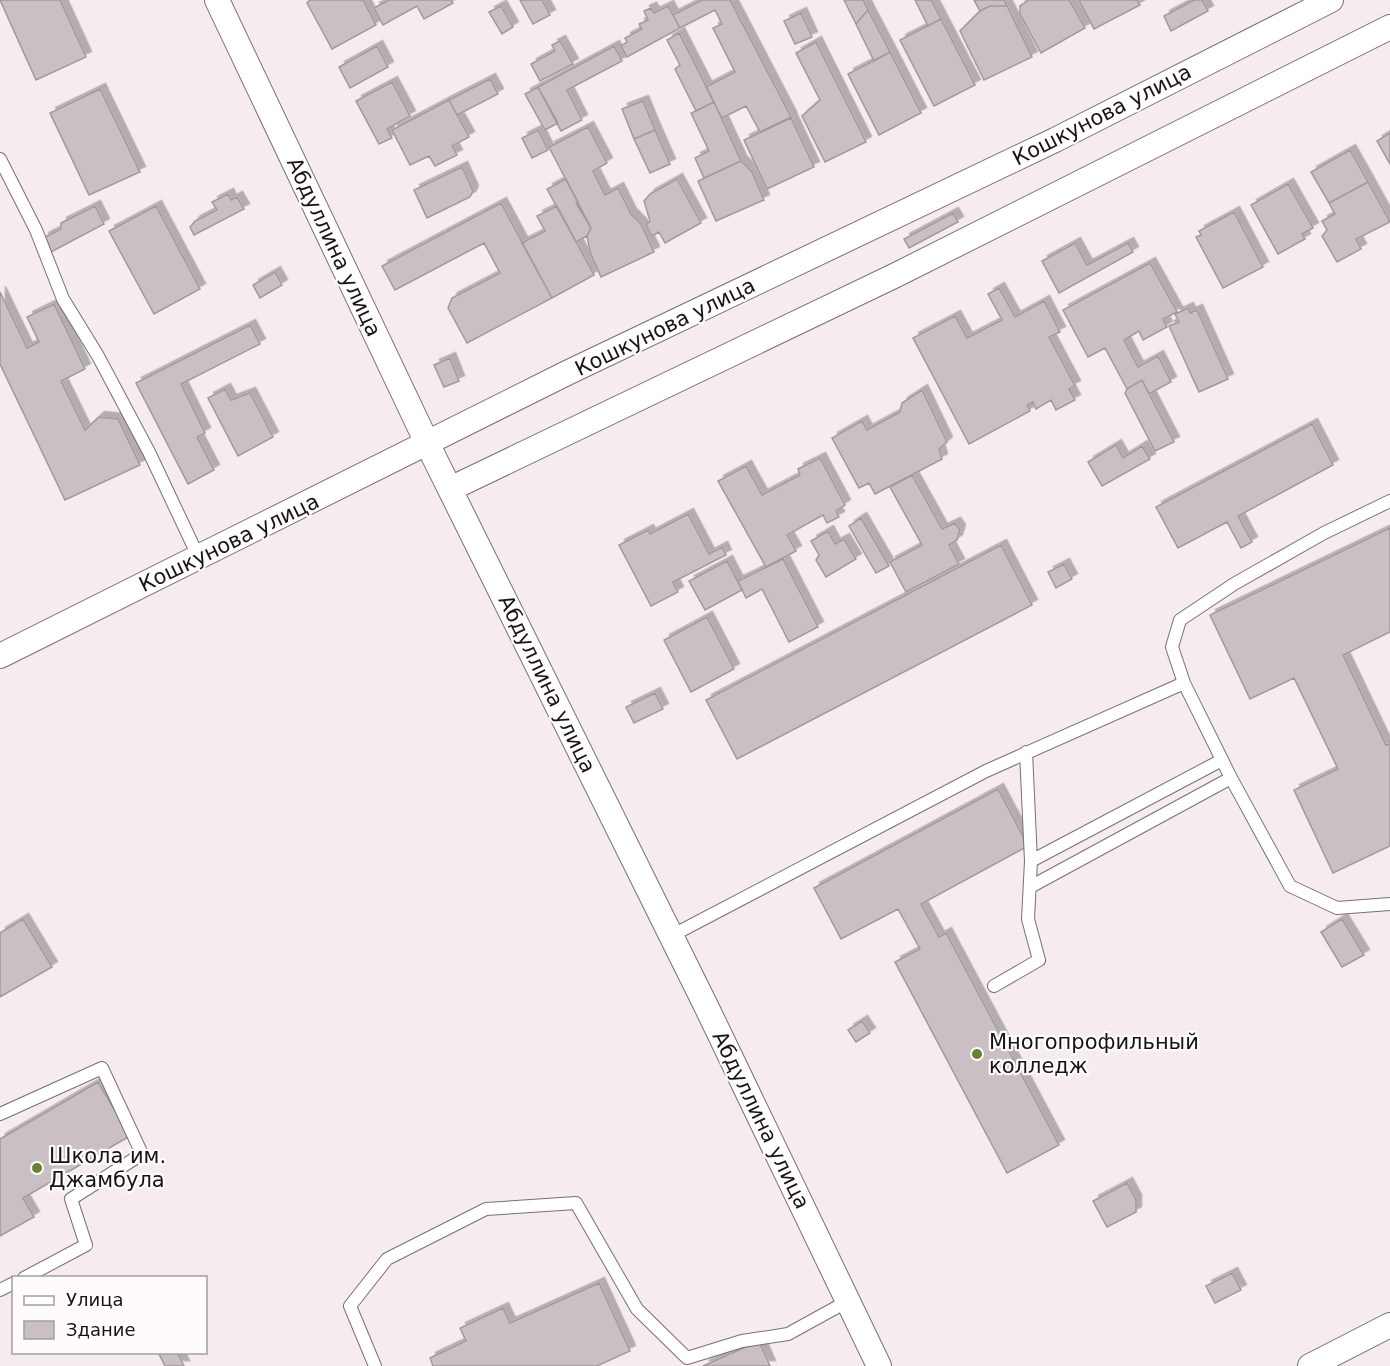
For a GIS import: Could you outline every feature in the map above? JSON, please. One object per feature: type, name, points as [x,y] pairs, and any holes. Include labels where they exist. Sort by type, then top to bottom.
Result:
[{"type":"street","name":"Кошкунова улица","points":[[0,656],[428,445],[567,373],[1055,140],[1331,0]]},
{"type":"street","name":"Абдуллина улица","points":[[224,2],[428,445],[671,936],[879,1366]]},
{"type":"street","points":[[450,489],[896,275],[1390,27]]},
{"type":"street","points":[[1310,1366],[1390,1325]]},
{"type":"lane","points":[[0,159],[36,230],[63,299],[149,452],[199,558]]},
{"type":"lane","points":[[1390,501],[1324,533],[1234,584],[1180,620],[1172,647],[1184,683],[1222,760],[1290,886],[1336,908],[1390,904]]},
{"type":"lane","points":[[671,936],[1026,752],[1184,683]]},
{"type":"lane","points":[[994,986],[1040,960],[1028,919],[1031,861],[1026,752]]},
{"type":"lane","points":[[1031,861],[1222,760]]},
{"type":"lane","points":[[1030,887],[1232,778]]},
{"type":"lane","points":[[0,1114],[102,1068],[142,1154],[71,1199],[86,1245],[28,1276]]},
{"type":"lane","points":[[375,1366],[350,1306],[387,1259],[486,1209],[576,1203],[637,1309],[687,1358],[742,1341],[788,1334],[848,1301]]},
{"type":"building","points":[[0,0],[60,0],[86,57],[36,80]]},
{"type":"building","points":[[310,0],[363,0],[376,25],[332,49],[307,3]]},
{"type":"building","points":[[389,0],[451,0],[453,3],[424,19],[417,6],[383,25],[374,8]]},
{"type":"building","points":[[520,0],[542,0],[550,15],[533,24]]},
{"type":"building","points":[[702,0],[730,0],[791,117],[760,132],[746,106],[722,118],[706,87],[735,72],[713,28],[722,24],[715,10],[680,28],[673,15]]},
{"type":"building","points":[[844,0],[863,0],[868,10],[856,24]]},
{"type":"building","points":[[915,0],[931,0],[941,19],[928,26]]},
{"type":"building","points":[[974,0],[1004,0],[1007,6],[990,6],[980,11]]},
{"type":"building","points":[[1029,0],[1069,0],[1085,28],[1041,53],[1020,14],[1020,6]]},
{"type":"building","points":[[1079,0],[1137,0],[1140,5],[1094,29]]},
{"type":"building","points":[[1194,0],[1202,0],[1208,11],[1171,31],[1164,16]]},
{"type":"building","points":[[501,6],[513,27],[502,34],[489,12]]},
{"type":"building","points":[[668,6],[680,28],[627,57],[621,46],[627,42],[625,38],[642,29],[639,24],[648,20],[644,11],[651,8],[654,13]]},
{"type":"building","points":[[990,6],[1007,6],[1032,57],[984,80],[960,31],[980,11]]},
{"type":"building","points":[[868,10],[890,52],[874,61],[856,24]]},
{"type":"building","points":[[801,13],[812,37],[795,44],[784,21]]},
{"type":"building","points":[[941,19],[975,85],[934,106],[900,40]]},
{"type":"building","points":[[679,33],[714,102],[696,111],[675,69],[680,65],[667,40]]},
{"type":"building","points":[[560,41],[573,64],[540,81],[531,64],[555,51],[552,45]]},
{"type":"building","points":[[816,42],[866,142],[825,162],[802,116],[820,100],[796,53]]},
{"type":"building","points":[[377,46],[388,67],[350,88],[339,67]]},
{"type":"building","points":[[614,46],[622,61],[567,90],[582,120],[561,131],[538,87]]},
{"type":"building","points":[[890,52],[921,113],[879,135],[848,74]]},
{"type":"building","points":[[490,79],[498,94],[457,115],[449,100]]},
{"type":"building","points":[[392,82],[410,116],[387,129],[392,138],[379,144],[356,101]]},
{"type":"building","points":[[538,87],[558,123],[545,130],[525,94]]},
{"type":"building","points":[[100,89],[140,172],[89,195],[50,113]]},
{"type":"building","points":[[449,100],[469,137],[452,146],[457,155],[435,166],[429,156],[410,165],[392,130]]},
{"type":"building","points":[[643,101],[655,130],[634,139],[622,109]]},
{"type":"building","points":[[714,102],[741,161],[704,178],[695,158],[709,151],[691,113]]},
{"type":"building","points":[[791,118],[814,167],[767,189],[744,140]]},
{"type":"building","points":[[588,127],[607,163],[593,171],[605,195],[618,188],[631,214],[641,224],[654,252],[601,277],[590,252],[587,236],[591,228],[549,147]]},
{"type":"building","points":[[538,130],[548,150],[532,158],[522,138]]},
{"type":"building","points":[[655,130],[670,164],[650,173],[634,139]]},
{"type":"building","points":[[1390,133],[1390,164],[1377,141]]},
{"type":"building","points":[[1350,150],[1368,182],[1329,203],[1311,172]]},
{"type":"building","points":[[741,161],[752,172],[764,200],[716,221],[698,181]]},
{"type":"building","points":[[462,167],[473,191],[470,197],[427,218],[414,190]]},
{"type":"building","points":[[566,179],[578,202],[576,203],[591,228],[587,236],[576,242],[547,189]]},
{"type":"building","points":[[677,179],[701,223],[665,243],[659,232],[652,236],[646,225],[650,221],[644,201],[650,194]]},
{"type":"building","points":[[1368,182],[1390,222],[1356,239],[1361,249],[1337,262],[1322,236],[1327,230],[1322,221],[1335,214],[1329,203]]},
{"type":"building","points":[[1288,184],[1313,228],[1302,234],[1305,239],[1278,254],[1251,205]]},
{"type":"building","points":[[228,194],[231,200],[237,197],[244,209],[194,235],[190,227],[195,221],[217,210],[212,202]]},
{"type":"building","points":[[501,203],[552,298],[467,343],[448,308],[452,298],[500,273],[484,243],[395,290],[382,266]]},
{"type":"building","points":[[95,206],[104,224],[51,252],[43,238],[61,229],[61,223]]},
{"type":"building","points":[[156,206],[200,289],[154,314],[109,231]]},
{"type":"building","points":[[557,206],[594,275],[552,298],[522,243],[545,231],[537,216]]},
{"type":"building","points":[[1234,212],[1263,267],[1223,288],[1196,237],[1201,235],[1199,231]]},
{"type":"building","points":[[953,213],[958,222],[909,248],[904,239]]},
{"type":"building","points":[[1075,243],[1087,265],[1128,243],[1133,252],[1059,293],[1042,261]]},
{"type":"building","points":[[1150,263],[1177,312],[1163,319],[1167,327],[1143,340],[1139,331],[1124,340],[1138,367],[1158,356],[1171,382],[1149,394],[1142,380],[1127,389],[1105,348],[1088,357],[1063,310]]},
{"type":"building","points":[[275,272],[282,285],[260,298],[253,285]]},
{"type":"building","points":[[999,288],[1015,317],[1044,301],[1060,332],[1049,337],[1075,386],[1069,389],[1075,400],[1056,410],[1051,400],[1036,409],[1033,402],[1027,405],[1030,411],[969,444],[913,338],[955,316],[967,338],[1002,320],[988,294]]},
{"type":"building","points":[[0,292],[27,348],[39,342],[27,317],[54,304],[85,369],[61,381],[85,430],[99,417],[118,419],[140,465],[65,500],[0,364]]},
{"type":"building","points":[[1188,308],[1190,313],[1197,310],[1228,379],[1199,392],[1169,326],[1179,322],[1175,314]]},
{"type":"building","points":[[250,325],[260,344],[181,384],[205,433],[197,437],[214,470],[188,484],[136,383]]},
{"type":"building","points":[[450,358],[459,381],[444,387],[434,365]]},
{"type":"building","points":[[1142,380],[1174,442],[1155,451],[1125,393],[1127,389]]},
{"type":"building","points":[[225,389],[231,400],[250,393],[273,437],[238,456],[208,398]]},
{"type":"building","points":[[922,390],[947,442],[939,449],[942,459],[875,494],[869,483],[859,488],[832,438],[862,421],[867,430],[900,412],[902,403]]},
{"type":"building","points":[[1312,424],[1333,465],[1238,516],[1252,542],[1241,548],[1227,522],[1178,548],[1156,507]]},
{"type":"building","points":[[1116,445],[1123,458],[1142,446],[1150,459],[1102,486],[1088,462]]},
{"type":"building","points":[[820,458],[845,505],[836,511],[839,517],[827,523],[823,515],[787,535],[796,551],[766,567],[718,481],[746,466],[762,495],[800,475],[798,469]]},
{"type":"building","points":[[912,475],[942,529],[955,523],[960,530],[957,540],[949,545],[959,564],[906,592],[890,562],[922,545],[890,487]]},
{"type":"building","points":[[688,514],[709,554],[722,547],[726,555],[673,582],[678,592],[651,606],[619,545],[648,530],[650,534]]},
{"type":"building","points":[[861,518],[889,566],[876,573],[849,526]]},
{"type":"building","points":[[1390,528],[1390,632],[1343,655],[1386,745],[1390,744],[1390,846],[1333,873],[1294,790],[1338,769],[1294,678],[1250,699],[1210,615]]},
{"type":"building","points":[[828,531],[835,544],[844,539],[856,559],[826,577],[816,560],[819,555],[811,541]]},
{"type":"building","points":[[1001,545],[1032,605],[737,759],[706,700]]},
{"type":"building","points":[[783,559],[818,627],[789,642],[762,589],[746,598],[738,581]]},
{"type":"building","points":[[727,561],[742,590],[705,610],[689,581]]},
{"type":"building","points":[[1064,564],[1072,579],[1056,588],[1048,572]]},
{"type":"building","points":[[707,617],[734,669],[691,692],[664,640]]},
{"type":"building","points":[[655,693],[663,709],[634,723],[626,707]]},
{"type":"building","name":"Многопрофильный колледж","points":[[998,789],[1028,846],[921,904],[939,937],[946,933],[1059,1145],[1007,1173],[895,962],[920,949],[898,909],[841,939],[814,888]]},
{"type":"building","points":[[23,919],[52,967],[0,997],[0,933]]},
{"type":"building","points":[[1342,919],[1364,955],[1342,967],[1321,932]]},
{"type":"building","points":[[862,1021],[870,1033],[856,1042],[848,1030]]},
{"type":"building","name":"Школа им. Джамбула","points":[[98,1082],[130,1136],[23,1198],[34,1217],[0,1236],[0,1139]]},
{"type":"building","points":[[1127,1183],[1136,1200],[1136,1212],[1107,1227],[1093,1201]]},
{"type":"building","points":[[1232,1273],[1241,1290],[1215,1303],[1206,1286]]},
{"type":"building","points":[[599,1283],[630,1351],[597,1366],[433,1366],[430,1358],[466,1341],[460,1328],[503,1308],[510,1323]]},
{"type":"building","points":[[759,1341],[770,1366],[703,1366]]},
{"type":"building","points":[[159,1354],[178,1354],[184,1366],[165,1366]]},
{"type":"place","name":"Многопрофильный колледж","points":[[977,1054]]},
{"type":"place","name":"Школа им. Джамбула","points":[[37,1168]]}]
